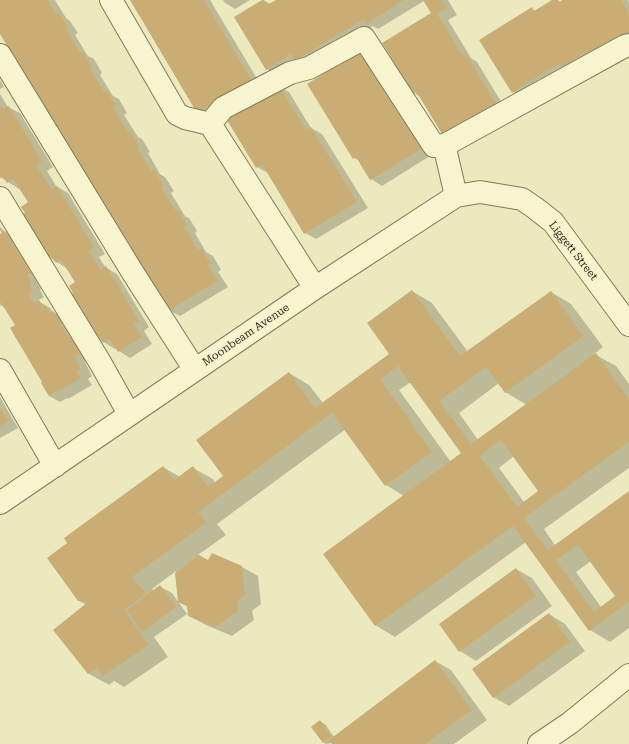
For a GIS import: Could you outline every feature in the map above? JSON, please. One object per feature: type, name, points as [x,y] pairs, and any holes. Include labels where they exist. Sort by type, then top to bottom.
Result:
[{"type":"street","points":[[111,0],[177,114],[185,118],[210,124],[316,288]]},
{"type":"street","points":[[210,124],[222,108],[290,73],[309,68],[364,38],[434,146],[445,145],[629,44]]},
{"type":"street","points":[[0,54],[133,273],[195,370]]},
{"type":"street","points":[[445,145],[456,196]]},
{"type":"street","name":"Moonbeam Avenue","points":[[0,503],[316,288],[456,196],[480,192],[502,196]]},
{"type":"street","name":"Liggett Street","points":[[502,196],[522,199],[553,222],[629,325]]},
{"type":"street","points":[[0,198],[101,364],[129,414]]},
{"type":"street","points":[[0,370],[55,466]]},
{"type":"street","points":[[539,744],[570,722],[629,675]]},
{"type":"building","points":[[0,0],[48,0],[57,15],[59,13],[68,27],[65,28],[80,53],[83,52],[92,67],[90,68],[105,93],[107,91],[116,106],[113,108],[129,133],[130,131],[139,146],[137,147],[151,171],[154,169],[163,185],[161,187],[187,225],[184,227],[198,250],[201,248],[211,264],[208,265],[217,281],[168,311],[0,34]]},
{"type":"building","points":[[130,0],[204,0],[252,81],[197,113]]},
{"type":"building","points":[[264,0],[267,5],[276,0],[404,0],[366,24],[364,19],[295,61],[291,54],[266,70],[234,17]]},
{"type":"building","points":[[423,0],[441,0],[446,8],[437,14],[463,56],[466,54],[498,107],[445,139],[416,91],[413,93],[382,43],[431,13]]},
{"type":"building","points":[[552,0],[558,0],[560,2],[562,0],[621,0],[629,13],[629,32],[587,58],[584,53],[562,67],[559,64],[512,93],[479,40],[532,7],[534,11]]},
{"type":"building","points":[[360,51],[403,122],[406,120],[423,148],[370,180],[356,157],[353,159],[307,84]]},
{"type":"building","points":[[278,84],[306,130],[311,127],[357,202],[304,234],[262,164],[256,168],[225,117]]},
{"type":"building","points":[[0,104],[3,109],[9,106],[42,161],[36,165],[51,189],[57,186],[94,247],[89,251],[100,270],[106,266],[139,321],[134,324],[142,337],[118,352],[110,339],[103,343],[100,336],[96,338],[69,296],[73,293],[69,286],[75,282],[61,260],[56,263],[51,256],[48,258],[21,215],[25,213],[21,207],[28,202],[13,179],[7,183],[3,176],[0,178]]},
{"type":"building","points":[[5,231],[9,233],[14,241],[13,244],[22,259],[25,259],[30,267],[29,270],[31,273],[27,275],[33,290],[28,293],[34,303],[39,300],[43,307],[45,306],[50,313],[53,311],[55,314],[58,313],[63,322],[61,325],[70,339],[74,340],[78,348],[77,351],[79,353],[75,356],[81,369],[77,372],[81,378],[49,396],[10,328],[15,325],[0,301],[0,234]]},
{"type":"building","points":[[412,290],[460,356],[551,291],[583,336],[505,393],[486,367],[439,401],[471,444],[596,353],[629,399],[629,442],[524,518],[548,550],[629,491],[629,602],[589,631],[513,526],[375,626],[323,554],[461,453],[398,366],[380,379],[432,452],[385,486],[332,413],[198,512],[206,523],[132,577],[146,594],[124,610],[149,645],[103,676],[97,668],[88,674],[53,630],[88,602],[78,601],[47,558],[67,543],[64,538],[163,466],[174,480],[193,466],[208,487],[223,476],[196,440],[289,372],[315,408],[389,354],[367,323]],"holes":[[[501,440],[538,491],[517,507],[480,456]],[[578,545],[615,596],[594,612],[556,560]]]},
{"type":"building","points":[[0,408],[8,421],[0,426]]},
{"type":"building","points":[[212,553],[242,566],[245,595],[237,601],[238,611],[215,627],[188,616],[187,606],[178,602],[175,573],[199,555],[208,560]]},
{"type":"building","points":[[516,568],[536,596],[459,652],[439,624]]},
{"type":"building","points":[[160,585],[176,607],[142,632],[127,610]]},
{"type":"building","points":[[549,613],[570,642],[493,698],[472,669]]},
{"type":"building","points":[[435,660],[472,710],[425,744],[332,744],[329,740]]},
{"type":"building","points":[[320,720],[331,737],[323,743],[311,727]]}]
